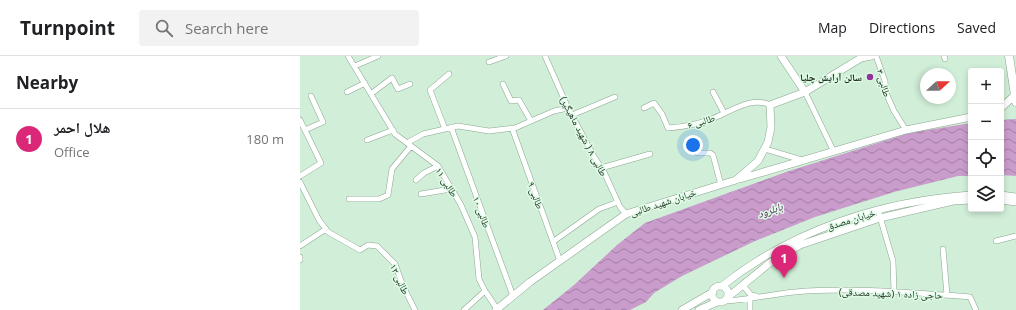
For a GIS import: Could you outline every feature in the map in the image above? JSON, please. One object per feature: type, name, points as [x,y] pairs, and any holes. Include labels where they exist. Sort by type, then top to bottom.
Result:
[{"type":"main road","points":[[1009,56],[1015,98]]},
{"type":"street","name":"طالبی ۱۱","points":[[348,56],[372,93],[395,134],[438,166],[475,237],[480,279],[496,310]]},
{"type":"street","points":[[355,66],[378,56]]},
{"type":"street","points":[[489,62],[506,56]]},
{"type":"street","points":[[781,56],[805,92],[832,150]]},
{"type":"street","points":[[770,105],[805,92],[861,58],[871,56]]},
{"type":"street","name":"طالبی ۳","points":[[876,56],[885,81],[886,93],[894,111],[906,130]]},
{"type":"street","name":"طالبی ۸ ( شهید ماهیگیر)","points":[[548,57],[568,108],[618,202],[626,214]]},
{"type":"street","points":[[445,128],[430,90],[449,74]]},
{"type":"street","points":[[372,93],[392,78],[398,89],[410,84]]},
{"type":"street","points":[[347,92],[365,83]]},
{"type":"street","points":[[502,84],[512,101],[519,100],[531,121]]},
{"type":"street","points":[[713,92],[724,113]]},
{"type":"street","points":[[305,130],[323,122],[311,96]]},
{"type":"street","points":[[572,115],[615,97]]},
{"type":"street","points":[[1004,106],[1015,98]]},
{"type":"street","name":"طالبی ۶","points":[[644,108],[654,103],[662,114],[668,128],[689,126],[752,102],[763,102],[770,105]]},
{"type":"street","name":"خیابان شهید طالبی","points":[[496,310],[560,261],[626,214],[736,180],[758,161],[768,142],[771,127],[770,105]]},
{"type":"street","points":[[349,199],[379,199],[388,195],[392,169],[409,144],[423,134],[458,126],[489,131],[512,128],[554,111],[568,108]]},
{"type":"street","points":[[736,180],[832,150],[906,130],[968,118]]},
{"type":"street","points":[[300,120],[321,163],[300,176]]},
{"type":"street","name":"طالبی ۱۰","points":[[452,127],[513,296]]},
{"type":"street","name":"طالبی ۹","points":[[512,128],[560,261]]},
{"type":"street","points":[[367,140],[393,130]]},
{"type":"street","points":[[764,149],[802,160]]},
{"type":"street","points":[[698,153],[710,153],[713,155],[721,185]]},
{"type":"street","points":[[601,168],[650,154]]},
{"type":"street","points":[[416,180],[424,173],[438,166]]},
{"type":"street","name":"طالبی ۱۲","points":[[300,182],[319,220],[328,232],[360,250],[368,245],[377,246],[395,264],[403,286],[415,310]]},
{"type":"street","points":[[421,194],[451,190]]},
{"type":"street","name":"خیابان مصدق","points":[[727,299],[745,281],[771,262],[800,245],[879,214],[938,198],[968,195]]},
{"type":"street","points":[[1004,195],[1016,197]]},
{"type":"street","name":"خیابان مصدق","points":[[722,286],[755,262],[833,223],[953,201],[968,200]]},
{"type":"street","points":[[1004,200],[1016,202]]},
{"type":"street","points":[[554,242],[599,209],[618,202]]},
{"type":"street","points":[[879,214],[893,261],[894,292]]},
{"type":"street","points":[[300,246],[326,229]]},
{"type":"street","points":[[996,242],[1016,236]]},
{"type":"street","points":[[943,249],[947,295]]},
{"type":"street","points":[[745,281],[745,288],[749,293],[759,296]]},
{"type":"street","points":[[682,310],[713,292],[715,288],[722,286],[727,290],[727,299],[699,310]]},
{"type":"street","name":"حاجی زاده ۱ (شهید مصدقی)","points":[[727,299],[750,298],[809,291],[860,290],[970,297],[976,310]]},
{"type":"street","points":[[464,310],[485,291]]},
{"type":"street","points":[[713,292],[714,299],[717,302]]},
{"type":"street","points":[[750,298],[750,310]]},
{"type":"water","points":[[1016,119],[1016,176],[1004,175],[1004,120]]},
{"type":"water","name":"بابلرود","points":[[968,123],[968,176],[958,176],[894,192],[815,217],[755,241],[682,276],[654,293],[646,302],[630,310],[543,310],[574,285],[617,245],[645,223],[786,172],[909,133]]},
{"type":"place","name":"سالن آرایش چلیا","points":[[870,77]]},
{"type":"place","name":"هلال احمر","points":[[784,278]]}]
